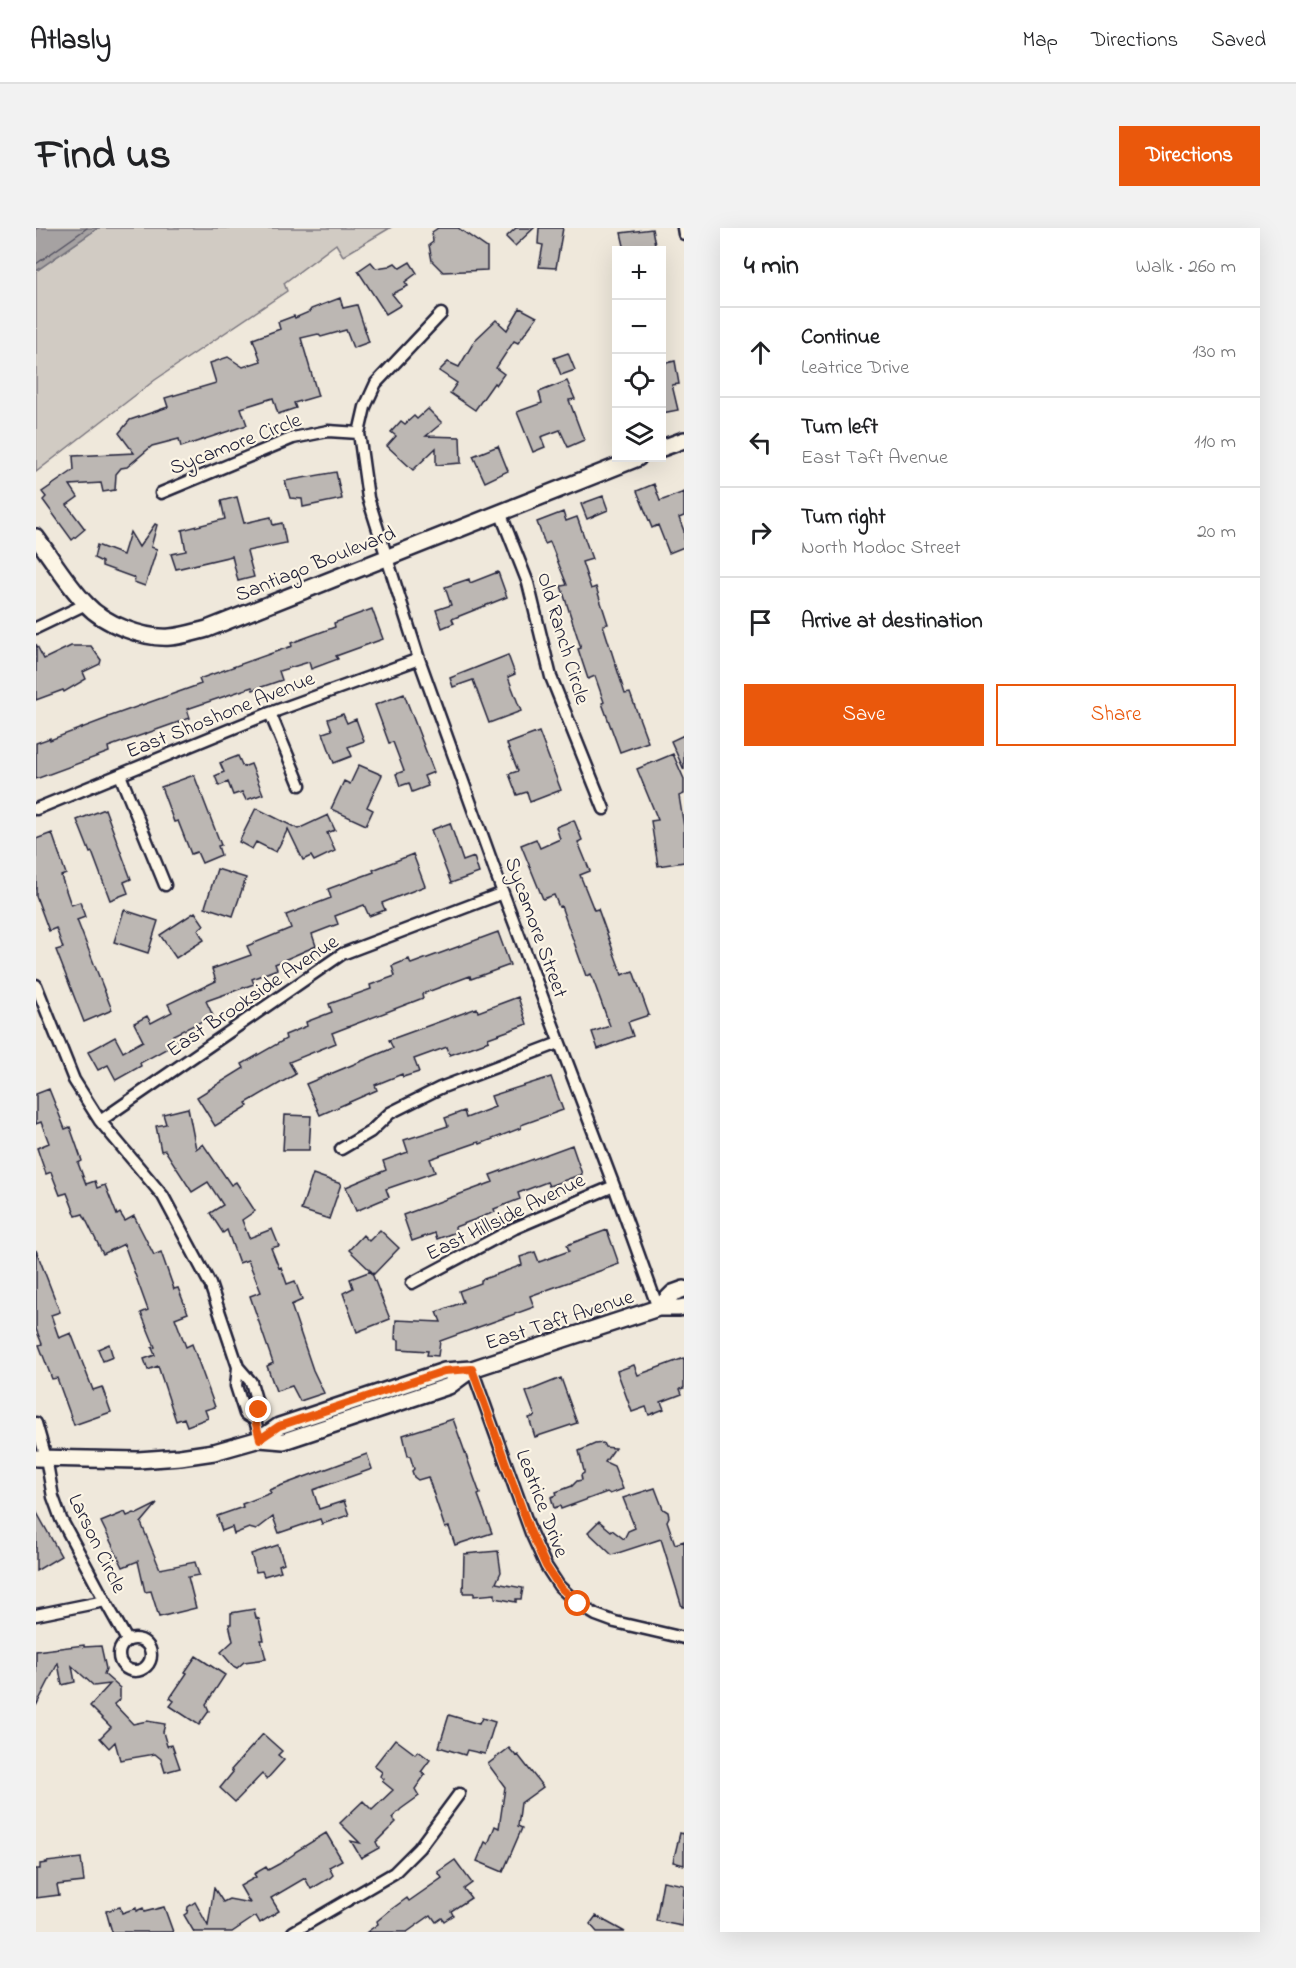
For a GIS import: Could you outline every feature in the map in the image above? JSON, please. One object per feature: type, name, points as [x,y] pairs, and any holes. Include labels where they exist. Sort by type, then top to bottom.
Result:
[{"type":"street","points":[[683,228],[684,234]]},
{"type":"street","points":[[386,557],[368,498],[359,433],[365,407],[376,383],[441,314]]},
{"type":"street","name":"Sycamore Circle","points":[[161,493],[293,438],[328,431],[359,433]]},
{"type":"street","points":[[666,447],[684,440]]},
{"type":"street","name":"Santiago Boulevard","points":[[36,537],[86,604],[111,623],[129,630],[168,638],[207,629],[629,462]]},
{"type":"street","name":"Old Ranch Circle","points":[[500,512],[528,583],[551,677],[604,809]]},
{"type":"street","name":"Sycamore Street","points":[[386,557],[419,659],[503,894],[658,1308]]},
{"type":"street","points":[[36,628],[86,604]]},
{"type":"street","name":"East Shoshone Avenue","points":[[36,809],[270,713],[419,659]]},
{"type":"street","points":[[270,713],[300,785]]},
{"type":"street","points":[[120,774],[165,885]]},
{"type":"street","name":"East Brookside Avenue","points":[[100,1122],[342,954],[503,894]]},
{"type":"street","points":[[36,985],[74,1080],[100,1122],[163,1196],[210,1284],[238,1367],[236,1386],[245,1414],[255,1420],[260,1439]]},
{"type":"street","points":[[341,1149],[370,1132],[390,1113],[440,1088],[559,1043]]},
{"type":"street","name":"East Hillside Avenue","points":[[412,1283],[515,1228],[614,1186]]},
{"type":"street","name":"East Taft Avenue","points":[[658,1308],[673,1293],[684,1289]]},
{"type":"street","name":"East Taft Avenue","points":[[41,1458],[138,1460],[214,1452],[260,1439],[279,1426],[444,1371],[472,1369],[658,1308],[684,1306]]},
{"type":"street","name":"Leatrice Drive","points":[[472,1369],[530,1531],[546,1566],[559,1586],[578,1604],[596,1615],[615,1622],[684,1638]]},
{"type":"street","name":"Larson Circle","points":[[36,1423],[41,1458],[61,1519],[127,1640]]},
{"type":"street","points":[[36,1615],[105,1601]]},
{"type":"street","points":[[293,1932],[394,1873],[419,1848],[459,1794]]},
{"type":"shaded area","points":[[98,228],[390,228],[343,256],[336,244],[284,283],[287,291],[155,380],[36,472],[36,271]]},
{"type":"water","points":[[36,228],[98,228],[36,271]]},
{"type":"building","points":[[438,228],[458,228],[487,248],[487,270],[443,272],[432,261],[429,245],[433,242],[432,232]]},
{"type":"building","points":[[516,228],[534,228],[515,246],[506,237]]},
{"type":"building","points":[[539,228],[563,228],[556,268],[539,267],[543,245],[538,244]]},
{"type":"building","points":[[652,229],[655,246],[624,246],[621,233]]},
{"type":"building","points":[[371,262],[376,268],[395,263],[400,268],[410,262],[417,273],[405,282],[408,286],[392,294],[401,305],[386,314],[358,271]]},
{"type":"building","points":[[340,298],[343,308],[357,305],[369,342],[353,348],[346,330],[321,337],[318,334],[301,338],[318,396],[294,403],[296,408],[278,414],[273,398],[241,408],[247,425],[181,447],[179,439],[152,446],[127,467],[121,468],[116,474],[115,490],[103,492],[101,483],[70,485],[78,497],[67,505],[85,529],[72,540],[43,500],[46,497],[42,492],[74,470],[73,456],[134,453],[119,433],[130,420],[168,407],[165,398],[216,383],[210,363],[228,357],[243,367],[261,361],[253,339],[280,329],[278,322],[294,316],[295,318]]},
{"type":"building","points":[[520,308],[537,317],[518,343],[514,341],[496,368],[504,374],[496,385],[494,383],[475,410],[450,393],[457,383],[439,371],[448,362],[459,367],[475,340],[496,320],[507,330]]},
{"type":"building","points":[[568,353],[575,370],[561,375],[554,358]]},
{"type":"building","points":[[675,361],[679,384],[672,385],[678,410],[666,412],[666,408],[666,363]]},
{"type":"building","points":[[567,381],[575,399],[569,400],[584,440],[568,447],[560,430],[541,437],[545,447],[533,452],[517,412],[542,403],[539,392]]},
{"type":"building","points":[[428,409],[442,423],[426,436],[460,437],[461,463],[436,465],[436,448],[413,470],[387,446],[396,436],[391,432],[401,421],[405,424],[414,416],[417,419]]},
{"type":"building","points":[[498,446],[508,471],[485,482],[473,456]]},
{"type":"building","points":[[336,472],[342,499],[303,507],[302,499],[290,498],[285,481]]},
{"type":"building","points":[[654,484],[660,501],[684,492],[684,516],[679,518],[684,531],[684,547],[669,553],[658,525],[652,528],[637,491]]},
{"type":"building","points":[[603,496],[608,510],[587,519],[581,504]]},
{"type":"building","points":[[237,497],[244,523],[271,517],[273,525],[282,523],[286,543],[247,551],[254,577],[238,581],[232,556],[176,569],[171,554],[186,551],[182,530],[225,519],[221,501]]},
{"type":"building","points":[[563,512],[566,521],[577,517],[592,559],[582,562],[591,589],[596,587],[608,624],[603,625],[625,694],[630,693],[648,742],[620,752],[595,676],[588,679],[578,649],[581,648],[561,586],[567,585],[550,542],[545,544],[537,522]]},
{"type":"building","points":[[155,524],[157,525],[151,547],[157,549],[145,586],[134,582],[135,578],[102,566],[102,562],[94,558],[97,545],[123,555],[130,532],[139,547]]},
{"type":"building","points":[[498,572],[507,597],[452,619],[454,623],[442,628],[436,610],[451,605],[445,587],[469,579],[470,583]]},
{"type":"building","points":[[372,609],[383,639],[336,656],[338,659],[311,669],[309,662],[279,671],[282,680],[253,690],[252,687],[187,709],[190,718],[108,747],[109,752],[36,779],[36,743],[50,738],[50,740],[201,684],[199,679],[292,646],[291,643],[335,627],[334,623]]},
{"type":"building","points":[[36,644],[44,659],[71,646],[91,646],[101,660],[100,664],[83,672],[86,679],[64,692],[63,690],[36,700]]},
{"type":"building","points":[[508,655],[515,674],[508,677],[521,711],[489,723],[473,680],[453,687],[450,678]]},
{"type":"building","points":[[404,694],[434,772],[424,776],[428,786],[412,792],[409,783],[400,786],[396,774],[404,771],[393,742],[389,743],[375,705]]},
{"type":"building","points":[[343,714],[347,723],[356,719],[364,741],[348,747],[352,756],[334,763],[323,733],[332,730],[328,719]]},
{"type":"building","points":[[539,732],[561,790],[530,802],[527,792],[517,795],[509,774],[518,771],[507,744]]},
{"type":"building","points":[[684,735],[684,770],[671,741]]},
{"type":"building","points":[[673,754],[684,779],[684,794],[679,796],[684,827],[684,862],[658,866],[651,821],[658,820],[637,769]]},
{"type":"building","points":[[238,756],[243,767],[251,764],[263,794],[246,800],[242,792],[233,795],[228,782],[219,786],[215,776],[224,772],[220,763]]},
{"type":"building","points":[[359,765],[382,775],[367,807],[373,810],[366,825],[331,809],[344,781],[350,784]]},
{"type":"building","points":[[194,775],[221,845],[218,846],[221,855],[202,863],[197,852],[191,854],[178,821],[174,822],[161,787]]},
{"type":"building","points":[[256,808],[298,829],[328,815],[335,830],[327,833],[335,851],[314,861],[311,856],[303,860],[288,829],[276,852],[256,842],[252,849],[239,842]]},
{"type":"building","points":[[105,809],[131,879],[124,882],[128,893],[110,900],[77,820]]},
{"type":"building","points":[[574,820],[582,840],[578,842],[590,871],[580,875],[594,910],[598,909],[622,975],[633,971],[649,1015],[628,1022],[633,1036],[598,1049],[592,1032],[610,1026],[591,974],[586,976],[561,906],[559,907],[554,895],[543,899],[521,845],[536,839],[540,848],[560,839],[556,827]]},
{"type":"building","points":[[450,823],[463,861],[474,857],[479,873],[451,883],[431,830]]},
{"type":"building","points":[[52,833],[66,874],[61,876],[71,905],[80,902],[85,917],[77,920],[112,1010],[84,1022],[56,950],[63,948],[56,928],[49,931],[36,896],[36,839]]},
{"type":"building","points":[[413,854],[425,886],[382,903],[385,910],[369,916],[364,905],[335,916],[338,924],[312,934],[316,946],[275,964],[277,969],[252,979],[254,984],[206,1001],[213,1016],[173,1035],[177,1043],[140,1063],[141,1066],[116,1080],[108,1065],[98,1070],[88,1052],[115,1037],[123,1052],[143,1041],[134,1023],[147,1016],[151,1023],[172,1012],[168,1004],[216,981],[212,969],[251,955],[247,946],[291,928],[286,915],[331,898],[328,889]]},
{"type":"building","points":[[217,869],[246,878],[233,916],[205,907]]},
{"type":"building","points":[[124,910],[158,921],[148,953],[114,942]]},
{"type":"building","points":[[195,912],[204,925],[198,930],[204,940],[176,958],[160,935]]},
{"type":"building","points":[[498,932],[510,965],[471,979],[470,976],[422,994],[423,998],[332,1033],[336,1043],[289,1062],[296,1074],[246,1103],[248,1106],[215,1126],[197,1097],[244,1068],[242,1064],[286,1039],[285,1035],[307,1026],[306,1022],[332,1012],[329,1004],[371,989],[370,985],[395,976],[392,966],[409,959],[411,964]]},
{"type":"building","points":[[518,997],[527,1024],[450,1055],[447,1047],[414,1059],[419,1072],[403,1077],[402,1074],[375,1085],[377,1090],[320,1115],[306,1084],[393,1048],[389,1040],[477,1008],[478,1012]]},
{"type":"building","points":[[551,1077],[563,1110],[521,1125],[521,1128],[480,1144],[479,1142],[430,1159],[435,1172],[386,1189],[389,1197],[356,1211],[346,1187],[386,1170],[383,1161],[408,1152],[404,1140],[448,1126],[445,1118],[464,1111],[466,1118],[495,1107],[491,1096]]},
{"type":"building","points":[[49,1089],[65,1129],[70,1127],[82,1161],[78,1163],[86,1184],[95,1181],[97,1188],[105,1185],[117,1215],[120,1213],[125,1221],[134,1216],[154,1255],[161,1252],[174,1289],[178,1288],[188,1313],[175,1318],[186,1347],[192,1344],[215,1407],[205,1410],[208,1418],[187,1426],[184,1418],[176,1421],[158,1366],[148,1370],[144,1359],[155,1355],[152,1348],[155,1347],[141,1313],[148,1310],[124,1244],[103,1254],[83,1214],[76,1216],[67,1193],[60,1195],[51,1172],[46,1174],[37,1148],[49,1143],[41,1122],[36,1124],[36,1094]]},
{"type":"building","points":[[188,1108],[196,1149],[203,1144],[231,1185],[236,1182],[255,1211],[242,1220],[249,1238],[272,1229],[279,1246],[271,1248],[279,1268],[281,1267],[287,1284],[295,1281],[302,1300],[291,1305],[313,1370],[324,1393],[300,1401],[292,1386],[276,1391],[267,1366],[273,1363],[250,1296],[261,1292],[248,1260],[239,1263],[227,1230],[223,1233],[210,1213],[223,1205],[208,1182],[192,1192],[165,1150],[161,1151],[156,1126],[166,1124],[163,1114]]},
{"type":"building","points":[[285,1115],[311,1116],[309,1150],[283,1150]]},
{"type":"building","points":[[572,1145],[582,1174],[549,1186],[547,1182],[518,1193],[520,1199],[494,1209],[495,1212],[455,1227],[456,1232],[437,1239],[435,1233],[412,1241],[403,1215],[493,1182],[490,1175]]},
{"type":"building","points":[[313,1174],[341,1184],[329,1219],[301,1210]]},
{"type":"building","points":[[380,1230],[399,1248],[374,1274],[349,1250],[363,1235],[369,1241]]},
{"type":"building","points":[[607,1230],[619,1264],[530,1296],[534,1307],[440,1341],[438,1356],[427,1355],[428,1351],[399,1349],[399,1340],[395,1339],[396,1320],[441,1322],[437,1312],[463,1302],[459,1291],[522,1265],[520,1257],[535,1252],[539,1262],[569,1251],[567,1245]]},
{"type":"building","points":[[36,1250],[60,1312],[51,1315],[59,1338],[71,1333],[93,1390],[102,1387],[111,1412],[74,1425],[57,1378],[52,1379],[39,1345],[42,1344],[36,1329]]},
{"type":"building","points":[[371,1271],[390,1319],[357,1332],[343,1293],[353,1288],[350,1279]]},
{"type":"building","points":[[109,1344],[113,1357],[103,1361],[98,1349]]},
{"type":"building","points":[[684,1358],[684,1388],[680,1389],[682,1394],[661,1402],[664,1409],[649,1415],[646,1407],[632,1412],[617,1371],[634,1365],[638,1375]]},
{"type":"building","points":[[561,1378],[577,1423],[535,1437],[529,1418],[535,1416],[526,1392]]},
{"type":"building","points":[[453,1419],[492,1533],[455,1545],[449,1527],[445,1528],[428,1477],[418,1480],[414,1477],[412,1471],[414,1469],[403,1435]]},
{"type":"building","points":[[603,1443],[605,1447],[615,1448],[605,1462],[614,1466],[623,1489],[610,1494],[607,1492],[561,1509],[560,1506],[554,1508],[551,1497],[557,1495],[556,1492],[582,1480],[581,1475],[584,1471],[579,1451]]},
{"type":"building","points":[[367,1454],[372,1469],[313,1490],[319,1509],[344,1501],[349,1515],[322,1524],[320,1519],[279,1533],[273,1517],[256,1530],[249,1528],[234,1534],[232,1527],[222,1531],[217,1516],[243,1507],[242,1504],[271,1493],[269,1490]]},
{"type":"building","points":[[655,1488],[663,1509],[668,1512],[667,1521],[675,1544],[684,1541],[684,1607],[682,1607],[661,1539],[612,1555],[588,1532],[599,1521],[624,1539],[628,1531],[635,1528],[623,1498]]},
{"type":"building","points":[[157,1504],[141,1523],[160,1569],[195,1562],[199,1575],[188,1577],[196,1608],[159,1617],[151,1591],[145,1592],[138,1561],[123,1567],[101,1522],[125,1512],[127,1516],[137,1514]]},
{"type":"building","points":[[36,1511],[61,1556],[36,1571]]},
{"type":"building","points":[[278,1545],[284,1563],[279,1565],[281,1571],[264,1576],[262,1571],[256,1572],[251,1554]]},
{"type":"building","points":[[498,1551],[501,1572],[496,1583],[523,1588],[521,1599],[516,1599],[516,1602],[495,1598],[495,1594],[474,1596],[474,1593],[463,1593],[464,1554]]},
{"type":"building","points":[[254,1609],[256,1618],[259,1619],[266,1659],[244,1662],[237,1668],[221,1652],[233,1641],[229,1624],[231,1624],[231,1613]]},
{"type":"building","points":[[84,1645],[84,1647],[101,1646],[106,1669],[104,1674],[120,1688],[120,1699],[114,1704],[133,1724],[147,1721],[165,1724],[163,1732],[167,1746],[172,1745],[180,1768],[165,1772],[161,1759],[155,1754],[120,1760],[115,1742],[109,1748],[100,1738],[111,1727],[90,1706],[110,1684],[94,1686],[72,1666],[75,1682],[62,1685],[58,1663],[36,1706],[36,1651]]},
{"type":"building","points":[[196,1656],[225,1675],[206,1704],[209,1711],[199,1725],[170,1706],[174,1701],[170,1698]]},
{"type":"building","points":[[449,1715],[479,1724],[482,1718],[495,1722],[485,1754],[467,1750],[465,1755],[439,1747]]},
{"type":"building","points":[[263,1734],[282,1751],[278,1755],[284,1760],[267,1779],[262,1774],[235,1802],[220,1788],[233,1772],[231,1770]]},
{"type":"building","points":[[395,1739],[415,1754],[418,1751],[430,1760],[421,1772],[425,1775],[415,1789],[419,1796],[392,1818],[396,1822],[376,1842],[379,1848],[361,1858],[351,1841],[360,1843],[340,1823],[363,1801],[372,1810],[393,1790],[382,1781],[384,1779],[380,1776],[382,1772],[374,1766]]},
{"type":"building","points":[[509,1748],[516,1756],[518,1755],[543,1787],[521,1803],[518,1826],[522,1828],[503,1872],[477,1861],[485,1842],[488,1844],[495,1826],[499,1828],[505,1787],[488,1764]]},
{"type":"building","points":[[326,1833],[342,1860],[329,1867],[333,1875],[330,1878],[311,1889],[305,1878],[271,1898],[279,1911],[260,1923],[256,1916],[232,1932],[194,1932],[184,1915],[188,1907],[195,1902],[208,1926],[214,1888],[223,1902],[229,1899],[250,1903],[240,1886],[256,1877],[254,1874],[266,1867],[268,1870],[279,1864]]},
{"type":"building","points":[[680,1833],[684,1834],[684,1865],[673,1862]]},
{"type":"building","points":[[81,1858],[84,1882],[57,1885],[59,1895],[36,1898],[36,1869],[40,1869],[40,1864]]},
{"type":"building","points":[[455,1860],[472,1883],[464,1889],[471,1898],[451,1911],[453,1915],[444,1921],[442,1918],[436,1922],[431,1915],[407,1932],[367,1932],[378,1924],[377,1921],[407,1898],[409,1901],[442,1878],[438,1872]]},
{"type":"building","points":[[663,1881],[684,1885],[682,1926],[656,1921]]},
{"type":"building","points":[[120,1907],[122,1913],[136,1908],[136,1911],[143,1908],[144,1912],[164,1907],[173,1932],[112,1932],[106,1911]]},
{"type":"building","points":[[596,1916],[625,1932],[597,1932],[590,1924]]},
{"type":"route","points":[[259,1410],[255,1420],[260,1439],[279,1426],[444,1371],[472,1369],[530,1531],[546,1566],[559,1586],[578,1604]]}]
